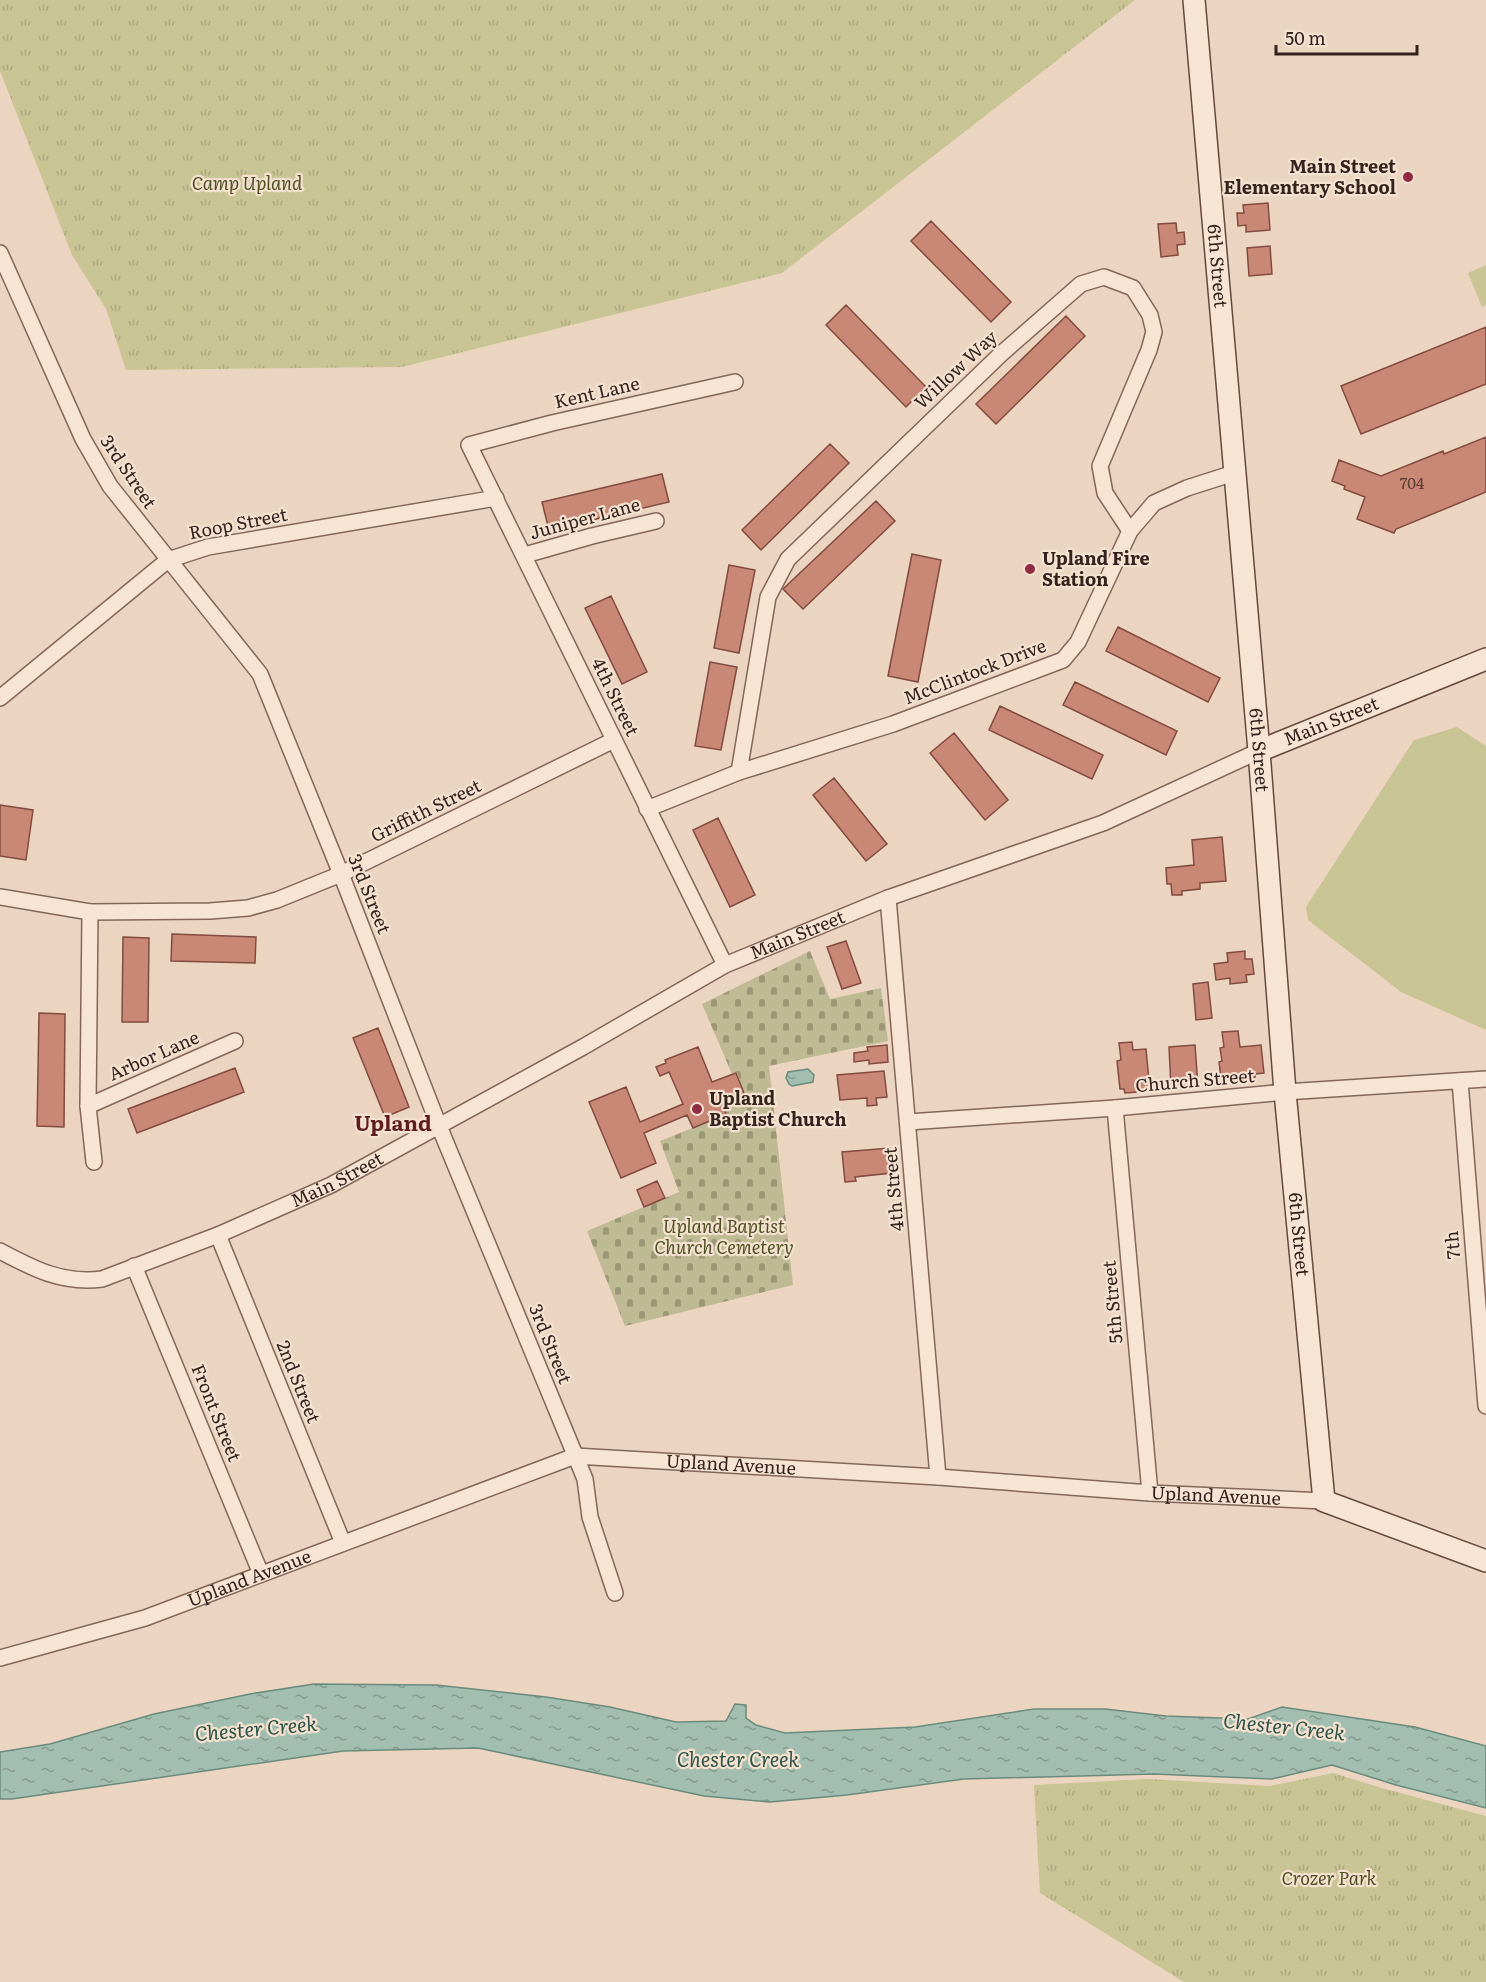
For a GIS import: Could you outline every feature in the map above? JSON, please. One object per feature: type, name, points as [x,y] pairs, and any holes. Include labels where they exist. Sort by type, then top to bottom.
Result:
[{"type":"street","name":"6th Street","points":[[1194,0],[1259,751],[1285,1092],[1324,1501]]},
{"type":"street","name":"3rd Street","points":[[0,254],[83,439],[110,486],[260,674],[439,1126],[585,1479],[590,1517],[615,1593]]},
{"type":"street","name":"Willow Way","points":[[739,772],[768,597],[788,559],[1001,354],[1082,284],[1104,277],[1133,288],[1150,315],[1154,332],[1149,350],[1100,466],[1105,493],[1130,531]]},
{"type":"street","name":"Kent Lane","points":[[469,445],[552,423],[735,382]]},
{"type":"street","name":"4th Street","points":[[469,445],[725,965]]},
{"type":"street","name":"McClintock Drive","points":[[647,809],[739,772],[893,724],[1063,660],[1078,642],[1130,531],[1154,503],[1187,488],[1234,473]]},
{"type":"street","name":"Roop Street","points":[[0,698],[168,560],[207,547],[496,498]]},
{"type":"street","name":"Juniper Lane","points":[[525,555],[656,521]]},
{"type":"street","name":"Main Street","points":[[0,1251],[54,1276],[75,1281],[102,1279],[218,1235],[331,1185],[583,1047],[725,965],[888,898],[1103,823],[1259,751],[1486,659]]},
{"type":"street","name":"Griffith Street","points":[[0,897],[90,912],[210,911],[248,908],[277,900],[341,874],[614,740]]},
{"type":"street","name":"4th Street","points":[[888,898],[938,1477]]},
{"type":"street","points":[[90,912],[88,1106],[94,1162]]},
{"type":"street","name":"Arbor Lane","points":[[88,1106],[236,1041]]},
{"type":"street","name":"Church Street","points":[[908,1122],[1486,1078]]},
{"type":"street","name":"7th","points":[[1460,1081],[1486,1406]]},
{"type":"street","name":"5th Street","points":[[1115,1108],[1150,1494]]},
{"type":"street","name":"2nd Street","points":[[218,1235],[343,1543]]},
{"type":"street","name":"Front Street","points":[[134,1266],[261,1574]]},
{"type":"street","name":"Upland Avenue","points":[[0,1658],[145,1618],[575,1456],[938,1477],[1150,1494],[1324,1501],[1486,1561]]},
{"type":"green space","name":"Camp Upland","points":[[0,0],[1135,0],[782,273],[402,367],[126,370],[106,309],[72,255],[0,71]]},
{"type":"green space","points":[[1486,265],[1486,305],[1482,307],[1468,273]]},
{"type":"green space","points":[[1457,727],[1486,746],[1486,1030],[1401,992],[1308,920],[1306,907],[1414,740]]},
{"type":"green space","name":"Upland Baptist Church Cemetery","points":[[810,951],[830,999],[881,988],[888,1041],[769,1066],[793,1285],[625,1326],[587,1231],[679,1192],[660,1141],[725,1115],[721,1103],[744,1093],[737,1072],[732,1074],[702,1004]]},
{"type":"green space","name":"Crozer Park","points":[[1333,1773],[1486,1816],[1486,1982],[1184,1982],[1040,1893],[1034,1785],[1148,1779],[1270,1786]]},
{"type":"water","points":[[808,1069],[814,1075],[813,1082],[792,1086],[789,1084],[786,1078],[788,1072]]},
{"type":"water","name":"Chester Creek","points":[[314,1684],[436,1685],[546,1697],[610,1707],[676,1722],[726,1721],[735,1704],[746,1705],[746,1718],[756,1725],[785,1733],[915,1727],[1034,1709],[1105,1709],[1166,1716],[1248,1719],[1282,1707],[1415,1727],[1486,1746],[1486,1808],[1396,1785],[1332,1765],[1272,1779],[1154,1774],[964,1779],[847,1795],[770,1802],[704,1796],[478,1748],[343,1751],[0,1799],[0,1752],[50,1744],[154,1714],[250,1694]]},
{"type":"building","points":[[1268,203],[1270,230],[1246,232],[1246,225],[1238,226],[1237,213],[1244,213],[1243,205]]},
{"type":"building","points":[[931,221],[1011,302],[991,322],[911,241]]},
{"type":"building","points":[[1176,223],[1177,233],[1184,232],[1185,244],[1177,245],[1178,255],[1161,257],[1158,224]]},
{"type":"building","points":[[1270,246],[1272,274],[1249,276],[1247,248]]},
{"type":"building","points":[[846,305],[926,387],[906,407],[826,325]]},
{"type":"building","points":[[1066,316],[1085,336],[996,424],[976,404]]},
{"type":"building","points":[[1486,327],[1486,384],[1361,434],[1341,386]]},
{"type":"building","points":[[1486,437],[1486,492],[1396,529],[1394,533],[1357,519],[1365,497],[1344,489],[1345,486],[1332,481],[1339,460],[1381,476],[1443,451],[1444,454]]},
{"type":"building","points":[[830,444],[849,463],[761,550],[742,530]]},
{"type":"building","points":[[662,474],[669,502],[549,530],[542,502]]},
{"type":"building","points":[[876,501],[895,521],[803,609],[783,589]]},
{"type":"building","points":[[912,554],[941,560],[918,682],[888,676]]},
{"type":"building","points":[[729,565],[755,570],[739,653],[714,648]]},
{"type":"building","points":[[611,596],[647,672],[622,684],[585,608]]},
{"type":"building","points":[[1118,627],[1220,678],[1208,702],[1106,651]]},
{"type":"building","points":[[710,662],[737,667],[721,750],[695,746]]},
{"type":"building","points":[[1075,682],[1177,731],[1166,755],[1063,705]]},
{"type":"building","points":[[1000,706],[1103,755],[1092,779],[989,730]]},
{"type":"building","points":[[954,733],[1008,800],[985,820],[930,753]]},
{"type":"building","points":[[834,778],[887,844],[866,861],[813,795]]},
{"type":"building","points":[[0,805],[33,810],[26,860],[0,856]]},
{"type":"building","points":[[718,818],[755,895],[730,907],[693,830]]},
{"type":"building","points":[[1222,837],[1226,881],[1200,883],[1200,889],[1182,891],[1182,895],[1172,895],[1171,884],[1167,884],[1166,868],[1194,865],[1192,840]]},
{"type":"building","points":[[172,934],[256,937],[255,963],[171,961]]},
{"type":"building","points":[[123,937],[149,938],[148,1022],[122,1022]]},
{"type":"building","points":[[846,941],[861,983],[842,989],[827,947]]},
{"type":"building","points":[[1245,951],[1245,959],[1252,959],[1254,974],[1246,975],[1247,982],[1230,984],[1230,978],[1216,980],[1214,964],[1228,962],[1227,953]]},
{"type":"building","points":[[1208,982],[1212,1018],[1196,1020],[1193,984]]},
{"type":"building","points":[[39,1013],[65,1014],[64,1127],[37,1126]]},
{"type":"building","points":[[378,1028],[409,1107],[385,1117],[353,1038]]},
{"type":"building","points":[[1238,1031],[1240,1047],[1261,1045],[1264,1073],[1255,1074],[1255,1077],[1228,1080],[1228,1077],[1221,1078],[1219,1062],[1222,1061],[1220,1048],[1224,1047],[1222,1032]]},
{"type":"building","points":[[1132,1042],[1133,1050],[1146,1049],[1150,1091],[1125,1093],[1124,1089],[1120,1089],[1117,1061],[1121,1060],[1119,1043]]},
{"type":"building","points":[[887,1045],[888,1062],[869,1064],[869,1060],[854,1062],[854,1053],[868,1051],[867,1047]]},
{"type":"building","points":[[1195,1045],[1198,1086],[1171,1088],[1169,1047]]},
{"type":"building","name":"Upland Baptist Church","points":[[698,1047],[712,1082],[736,1073],[744,1093],[721,1103],[726,1114],[693,1128],[687,1115],[644,1133],[656,1163],[621,1178],[589,1102],[626,1087],[640,1122],[683,1104],[669,1072],[660,1076],[656,1067],[666,1063],[665,1060]]},
{"type":"building","points":[[235,1068],[244,1092],[137,1133],[128,1109]]},
{"type":"building","points":[[884,1071],[887,1097],[876,1098],[877,1105],[867,1106],[867,1098],[840,1100],[837,1075]]},
{"type":"building","points":[[890,1148],[892,1173],[855,1177],[856,1181],[845,1182],[842,1152]]},
{"type":"building","points":[[657,1181],[665,1198],[644,1207],[637,1190]]},
{"type":"place","name":"Main Street Elementary School","points":[[1408,177]]},
{"type":"place","name":"Upland Fire Station","points":[[1030,569]]},
{"type":"place","name":"Upland Baptist Church","points":[[697,1109]]},
{"type":"district","name":"Upland","points":[[393,1124]]}]
